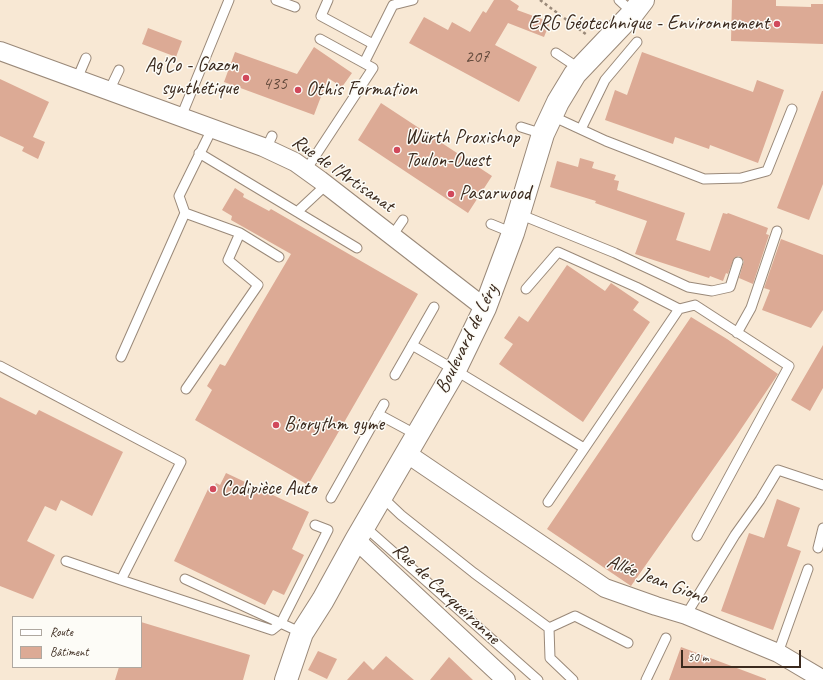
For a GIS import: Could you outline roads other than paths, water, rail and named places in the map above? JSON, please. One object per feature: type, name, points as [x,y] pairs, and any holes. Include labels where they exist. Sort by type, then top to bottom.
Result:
[{"type":"street","name":"Boulevard de Léry","points":[[286,680],[302,633],[323,600],[360,533],[455,370],[485,308],[516,224],[548,125],[558,102],[575,74],[602,46],[632,4]]},
{"type":"street","name":"Rue de l'Artisanat","points":[[0,51],[212,129],[269,142],[485,308]]},
{"type":"street","name":"Allée Jean Giono","points":[[412,444],[606,588],[686,615],[778,653],[822,679]]},
{"type":"street","name":"Rue de Carqueiranne","points":[[360,533],[506,680]]},
{"type":"lane","points":[[181,117],[230,0]]},
{"type":"lane","points":[[276,0],[295,7]]},
{"type":"lane","points":[[328,0],[321,16],[373,44]]},
{"type":"lane","points":[[364,63],[393,5],[413,0]]},
{"type":"lane","points":[[306,170],[374,68],[320,39]]},
{"type":"lane","points":[[581,129],[605,80],[637,42]]},
{"type":"lane","points":[[556,52],[580,69]]},
{"type":"lane","points":[[77,79],[86,58]]},
{"type":"lane","points":[[109,91],[119,70]]},
{"type":"lane","points":[[521,127],[548,125],[581,129],[606,141],[704,179],[741,178],[768,171],[792,109]]},
{"type":"lane","points":[[121,357],[185,213],[179,196],[212,129]]},
{"type":"lane","points":[[199,153],[357,248]]},
{"type":"lane","points":[[297,212],[326,185]]},
{"type":"lane","points":[[185,213],[240,233],[279,257]]},
{"type":"lane","points":[[392,236],[403,220]]},
{"type":"lane","points":[[491,224],[516,224],[615,253],[688,288],[712,291],[730,287],[738,262]]},
{"type":"lane","points":[[737,333],[751,308],[777,231]]},
{"type":"lane","points":[[186,389],[258,285],[228,260],[240,233]]},
{"type":"lane","points":[[526,289],[558,252],[636,287],[679,309],[695,305],[789,366],[697,536]]},
{"type":"lane","points":[[395,375],[434,307]]},
{"type":"lane","points":[[548,502],[679,309]]},
{"type":"lane","points":[[412,345],[584,448]]},
{"type":"lane","points":[[0,366],[181,462],[121,580]]},
{"type":"lane","points":[[331,498],[384,404]]},
{"type":"lane","points":[[378,414],[412,444]]},
{"type":"lane","points":[[686,615],[778,470],[823,485]]},
{"type":"lane","points":[[382,496],[407,520],[474,573],[548,628],[550,658],[573,680]]},
{"type":"lane","points":[[66,561],[272,630],[281,623],[328,530],[315,525]]},
{"type":"lane","points":[[818,548],[823,528]]},
{"type":"lane","points":[[360,533],[538,680]]},
{"type":"lane","points":[[778,653],[808,569]]},
{"type":"lane","points":[[185,579],[302,633]]},
{"type":"lane","points":[[548,628],[575,616],[628,643]]},
{"type":"lane","points":[[646,680],[666,638]]},
{"type":"place","name":"ERG Géotechnique - Environnement","points":[[777,24]]},
{"type":"place","name":"Ag'Co - Gazon synthétique","points":[[246,78]]},
{"type":"place","name":"Othis Formation","points":[[298,90]]},
{"type":"place","name":"Würth Proxishop Toulon-Ouest","points":[[397,150]]},
{"type":"place","name":"Pasarwood","points":[[451,194]]},
{"type":"place","name":"Biorythm gyme","points":[[276,425]]},
{"type":"place","name":"Codipièce Auto","points":[[213,489]]}]
